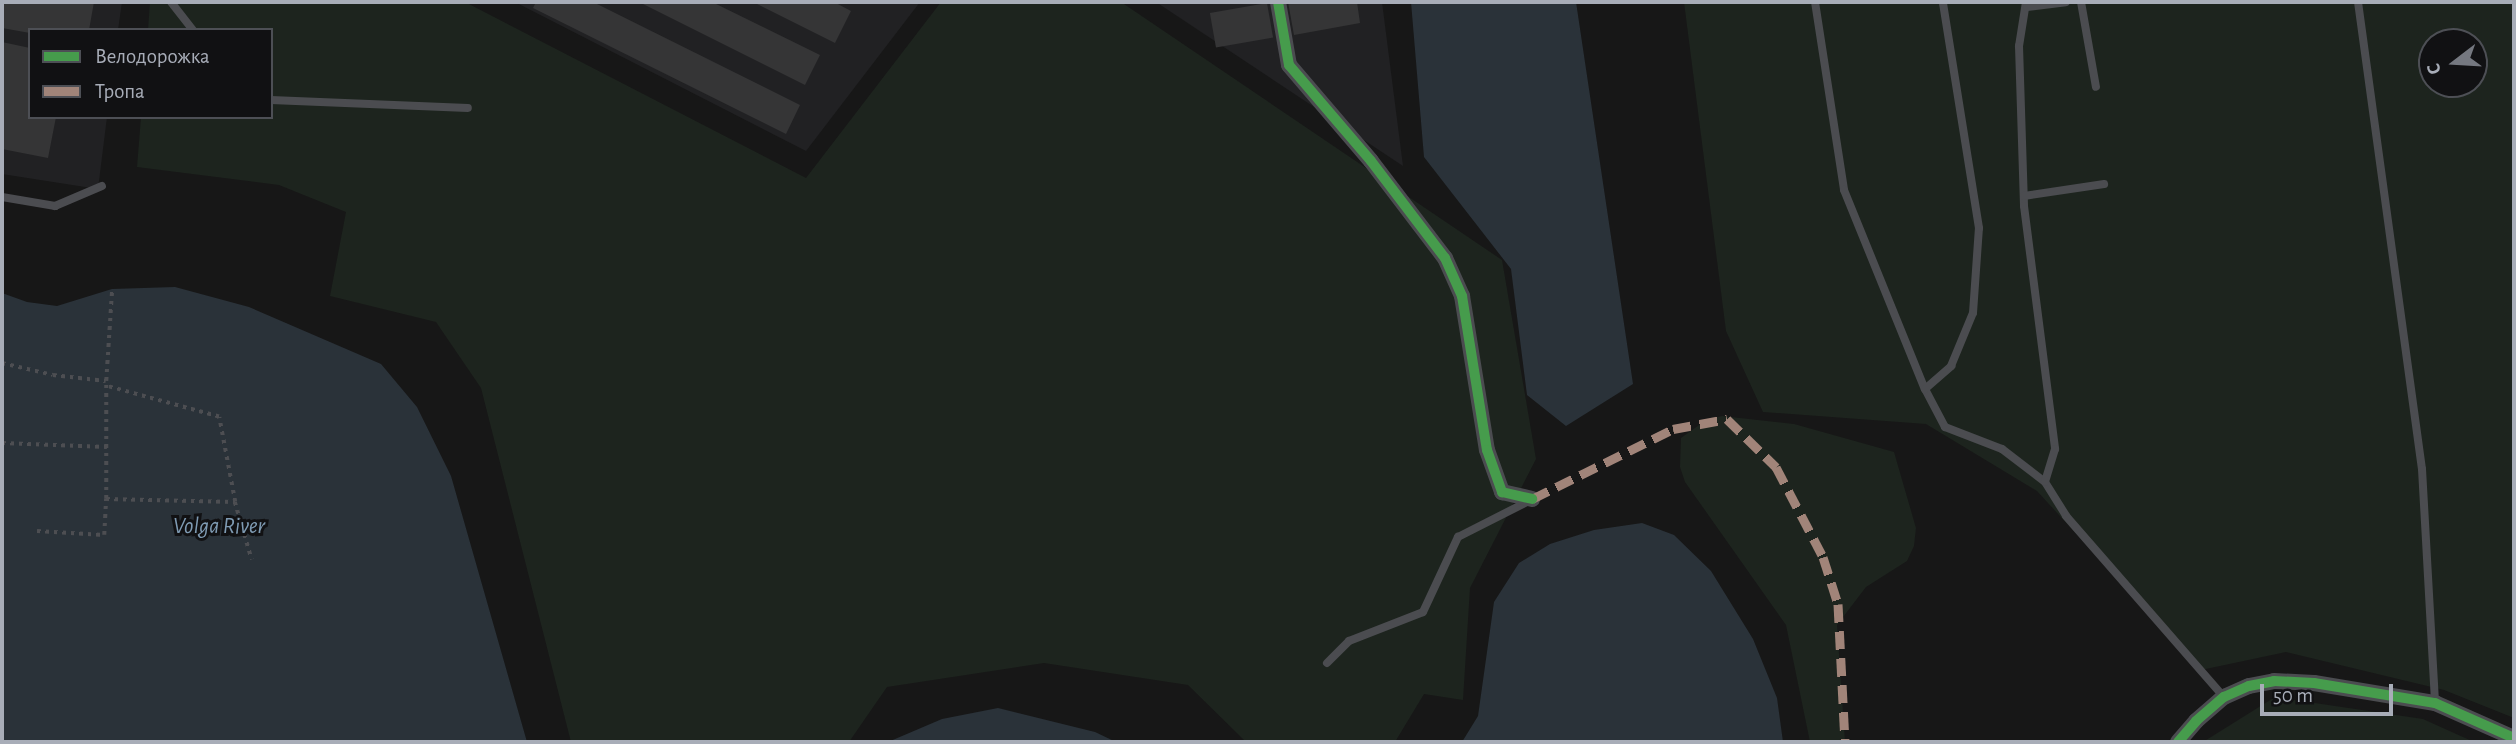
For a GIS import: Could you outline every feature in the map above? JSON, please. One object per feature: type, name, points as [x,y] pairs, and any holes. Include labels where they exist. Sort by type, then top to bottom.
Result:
[{"type":"street","points":[[1278,2],[1289,65],[1371,161],[1444,258],[1462,296],[1487,450],[1502,492],[1532,499]]},
{"type":"street","points":[[2178,742],[2196,721],[2224,697],[2249,686],[2274,681],[2314,683],[2435,703],[2514,738]]},
{"type":"lane","points":[[172,2],[192,28]]},
{"type":"lane","points":[[1815,2],[1844,190],[1925,389],[1945,427],[2002,449],[2045,482],[2066,516],[2224,697]]},
{"type":"lane","points":[[1925,389],[1951,366],[1973,313],[1979,228],[1943,2]]},
{"type":"lane","points":[[2045,482],[2055,449],[2024,196],[2019,46],[2020,26],[2026,4],[2066,2]]},
{"type":"lane","points":[[2081,2],[2096,87]]},
{"type":"lane","points":[[2358,2],[2422,469],[2435,703]]},
{"type":"lane","points":[[273,100],[468,108]]},
{"type":"lane","points":[[2024,196],[2104,184]]},
{"type":"lane","points":[[2,197],[55,206],[102,186]]},
{"type":"lane","points":[[1327,663],[1349,641],[1423,612],[1458,537],[1532,499]]},
{"type":"path","points":[[37,531],[104,535],[106,383],[112,289]]},
{"type":"path","points":[[2,363],[106,383],[219,417],[235,502],[252,560]]},
{"type":"path","points":[[2,443],[107,447]]},
{"type":"path","points":[[106,499],[235,502]]},
{"type":"shaded area","points":[[2,2],[122,2],[118,28],[28,28],[28,119],[107,119],[98,189],[2,174]]},
{"type":"shaded area","points":[[150,2],[465,2],[806,178],[941,2],[1121,2],[1502,260],[1536,459],[1470,588],[1463,700],[1424,694],[1395,742],[1246,742],[1188,685],[1044,663],[887,687],[849,742],[571,742],[481,388],[436,322],[330,296],[346,212],[279,185],[137,167],[141,119],[273,119],[273,28],[148,28]]},
{"type":"shaded area","points":[[515,2],[920,2],[806,151]]},
{"type":"shaded area","points":[[1156,2],[1382,2],[1403,166]]},
{"type":"shaded area","points":[[1684,2],[2514,2],[2514,718],[2444,690],[2286,652],[2201,670],[2037,491],[1926,424],[1763,412],[1726,331]]},
{"type":"shaded area","points":[[1722,416],[1794,424],[1894,452],[1916,528],[1914,546],[1907,561],[1866,587],[1837,625],[1845,742],[1810,742],[1786,625],[1685,482],[1680,467],[1681,438],[1706,420]]},
{"type":"shaded area","points":[[2275,697],[2423,719],[2474,742],[2203,742]]},
{"type":"water","points":[[1411,2],[1576,2],[1633,384],[1566,426],[1527,395],[1511,269],[1424,157]]},
{"type":"water","name":"Volga River","points":[[175,287],[249,307],[381,364],[417,407],[451,476],[527,742],[2,742],[2,293],[27,302],[57,306],[112,289]]},
{"type":"water","points":[[1642,523],[1674,535],[1711,571],[1753,639],[1777,698],[1783,742],[1462,742],[1478,716],[1494,602],[1519,563],[1550,544],[1594,530]]},
{"type":"water","points":[[998,708],[1095,732],[1116,742],[888,742],[942,719]]},
{"type":"building","points":[[2,2],[94,2],[89,28],[28,28],[28,33],[2,28]]},
{"type":"building","points":[[536,2],[593,2],[800,105],[786,134],[533,8]]},
{"type":"building","points":[[639,2],[712,2],[820,55],[805,85]]},
{"type":"building","points":[[753,2],[834,2],[851,11],[835,43]]},
{"type":"building","points":[[1288,2],[1357,2],[1360,23],[1294,35]]},
{"type":"building","points":[[1267,3],[1273,37],[1216,48],[1210,13]]},
{"type":"building","points":[[2,42],[28,48],[28,119],[56,119],[48,158],[2,149]]},
{"type":"marked path","points":[[1532,499],[1673,429],[1727,419],[1776,467],[1823,557],[1838,604],[1845,742]]},
{"type":"cycle path","points":[[1278,2],[1289,65],[1371,161],[1445,258],[1462,296],[1487,450],[1502,492],[1532,499]]},
{"type":"cycle path","points":[[2178,742],[2196,721],[2224,697],[2249,686],[2274,681],[2314,683],[2435,703],[2514,738]]}]
